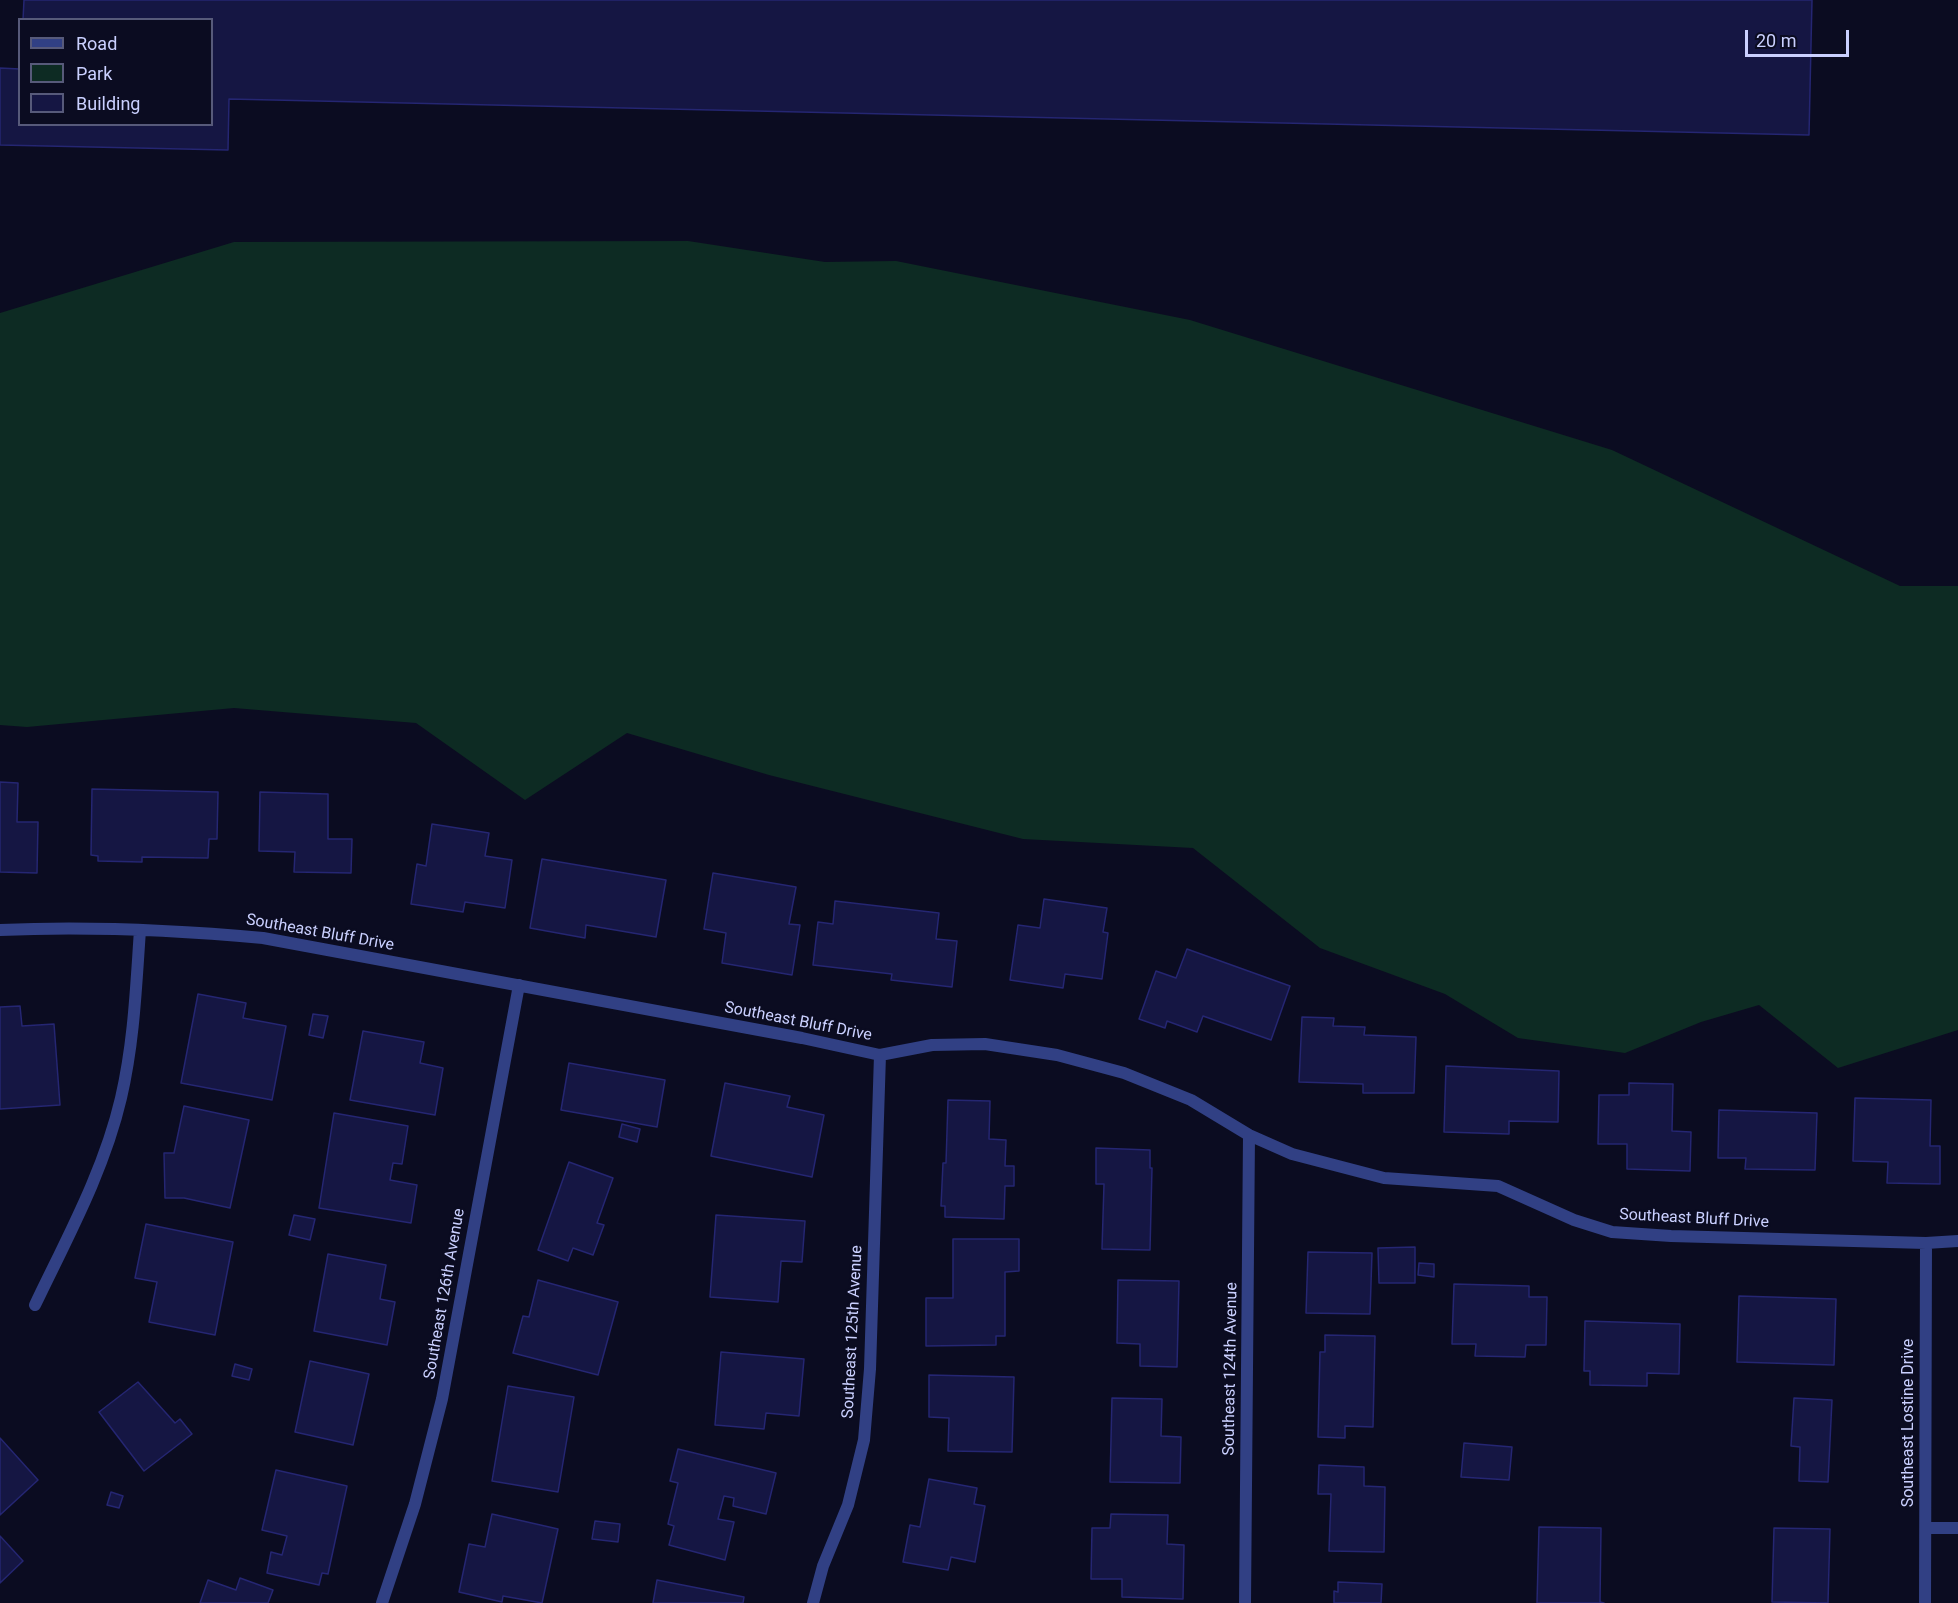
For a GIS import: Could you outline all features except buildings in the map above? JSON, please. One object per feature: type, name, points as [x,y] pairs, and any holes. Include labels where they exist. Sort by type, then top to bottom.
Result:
[{"type":"street","name":"Southeast Bluff Drive","points":[[0,930],[60,927],[202,932],[263,938],[802,1038],[880,1055],[932,1045],[985,1044],[1057,1055],[1124,1073],[1191,1100],[1250,1135],[1292,1154],[1384,1178],[1498,1186],[1574,1220],[1612,1232],[1671,1236],[1926,1243],[1958,1241]]},
{"type":"street","points":[[35,1305],[78,1217],[103,1156],[120,1100],[132,1042],[140,930]]},
{"type":"street","name":"Southeast 126th Avenue","points":[[382,1603],[415,1504],[442,1399],[519,985]]},
{"type":"street","name":"Southeast 125th Avenue","points":[[813,1603],[823,1566],[848,1505],[864,1440],[870,1369],[880,1055]]},
{"type":"street","name":"Southeast 124th Avenue","points":[[1245,1603],[1250,1135]]},
{"type":"street","name":"Southeast Lostine Drive","points":[[1925,1603],[1926,1243]]},
{"type":"street","points":[[1926,1528],[1958,1528]]},
{"type":"green space","points":[[688,241],[825,262],[896,261],[1190,320],[1612,450],[1900,586],[1958,586],[1958,1030],[1838,1068],[1759,1005],[1701,1022],[1625,1053],[1518,1038],[1445,994],[1320,948],[1193,848],[1023,839],[769,775],[627,733],[525,800],[416,723],[234,708],[27,727],[0,725],[0,313],[234,242]]}]
